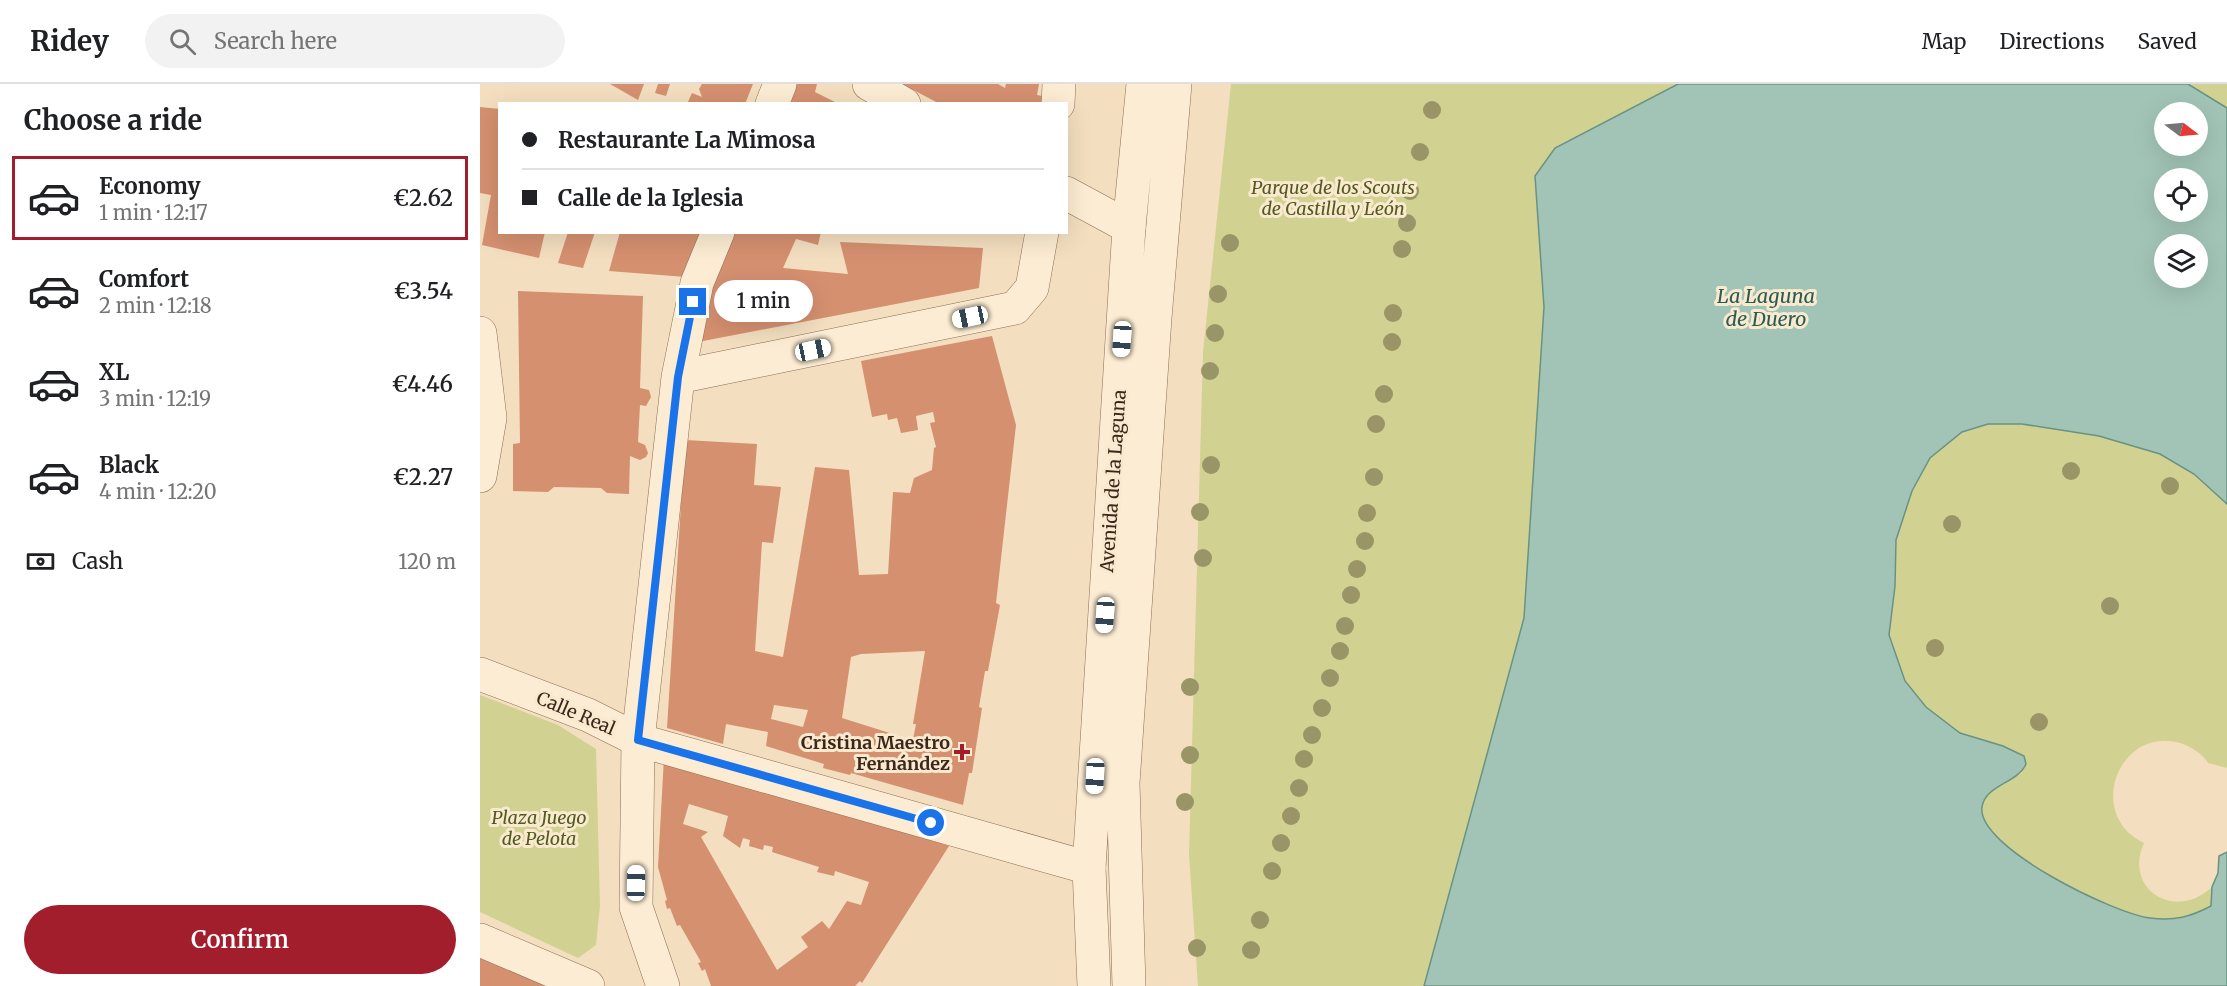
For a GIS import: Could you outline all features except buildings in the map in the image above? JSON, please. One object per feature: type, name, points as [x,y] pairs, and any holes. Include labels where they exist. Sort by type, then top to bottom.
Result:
[{"type":"street","points":[[773,102],[780,84]]},
{"type":"street","points":[[869,84],[900,102]]},
{"type":"street","points":[[1058,102],[1059,84]]},
{"type":"street","name":"Avenida de la Laguna","points":[[1094,986],[1089,868],[1129,227],[1143,84]]},
{"type":"street","name":"Avenida de la Laguna","points":[[1129,986],[1123,783],[1155,318],[1175,84]]},
{"type":"street","points":[[1068,194],[1129,227]]},
{"type":"street","points":[[662,985],[636,907],[638,740],[678,377],[697,283],[717,234]]},
{"type":"street","points":[[678,377],[1016,308],[1032,288],[1042,234]]},
{"type":"street","points":[[480,333],[489,418],[480,476]]},
{"type":"street","name":"Calle Real","points":[[480,674],[588,715],[638,740],[1089,868]]},
{"type":"street","points":[[480,940],[588,986]]},
{"type":"green space","name":"Parque de los Scouts de Castilla y León","points":[[1231,84],[1678,84],[1555,148],[1535,176],[1544,307],[1524,618],[1424,986],[1198,986],[1189,854],[1203,352]]},
{"type":"green space","points":[[2188,84],[2227,84],[2227,108]]},
{"type":"green space","points":[[1988,424],[2022,424],[2099,436],[2160,454],[2194,474],[2227,504],[2227,768],[2208,763],[2197,752],[2183,744],[2161,741],[2142,746],[2127,758],[2117,774],[2113,793],[2116,812],[2126,830],[2144,843],[2139,860],[2141,874],[2147,886],[2156,895],[2169,901],[2183,901],[2198,897],[2212,887],[2212,906],[2204,910],[2167,919],[2132,914],[2080,892],[2023,859],[2001,841],[1986,823],[1982,807],[1992,791],[2022,773],[2003,746],[1960,733],[1926,707],[1905,681],[1889,634],[1895,586],[1896,540],[1912,491],[1930,458],[1961,432]]},
{"type":"green space","name":"Plaza Juego de Pelota","points":[[480,695],[558,725],[596,749],[600,906],[596,945],[578,958],[480,912]]},
{"type":"water","name":"La Laguna de Duero","points":[[1678,84],[2188,84],[2227,108],[2227,504],[2194,474],[2160,454],[2099,436],[2022,424],[1988,424],[1962,432],[1930,458],[1912,491],[1896,540],[1895,586],[1889,635],[1905,681],[1926,707],[1960,733],[2003,746],[2024,756],[2026,764],[2022,770],[1989,794],[1982,807],[1986,823],[2001,841],[2023,859],[2080,892],[2108,905],[2132,914],[2167,919],[2196,913],[2211,906],[2212,887],[2218,873],[2219,856],[2227,852],[2227,986],[1424,986],[1524,618],[1544,307],[1535,176],[1555,148]]},
{"type":"place","name":"Cristina Maestro Fernández","points":[[962,752]]},
{"type":"route","points":[[693,302],[678,377],[638,740],[931,823]]}]
